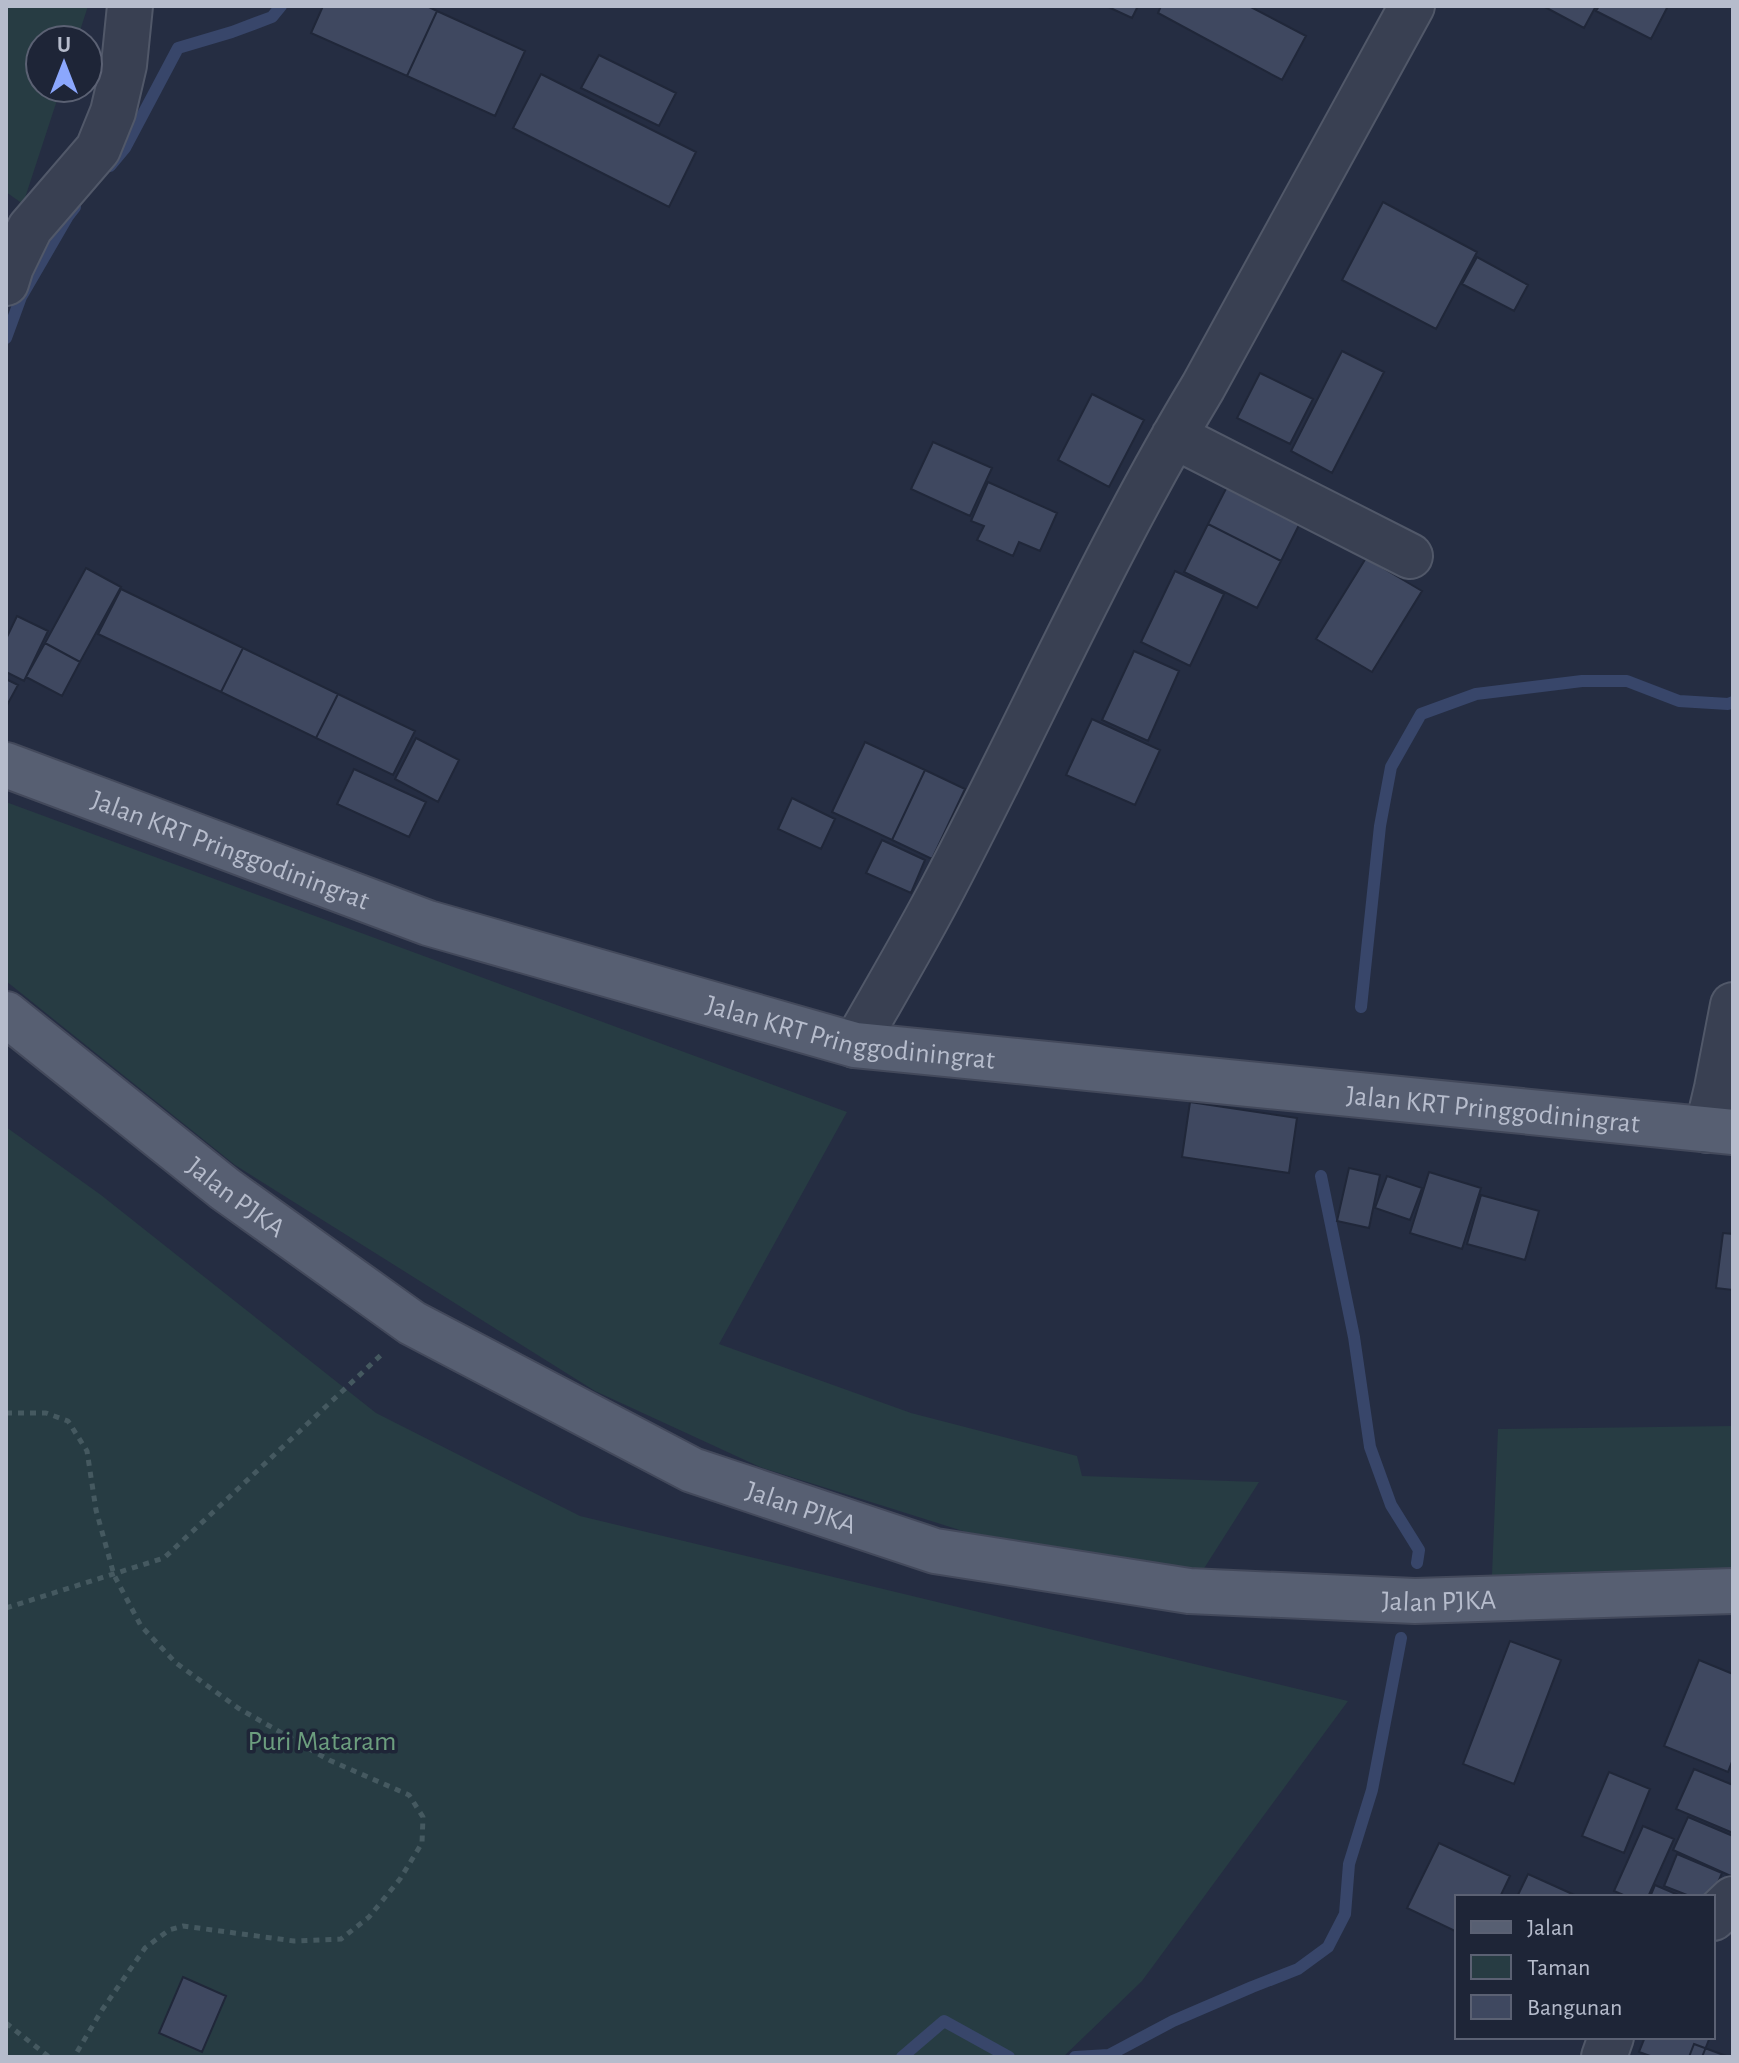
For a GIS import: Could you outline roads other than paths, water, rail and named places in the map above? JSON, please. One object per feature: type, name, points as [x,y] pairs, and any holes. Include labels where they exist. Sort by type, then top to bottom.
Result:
[{"type":"main road","name":"Jalan KRT Pringgodiningrat","points":[[6,765],[428,923],[855,1045],[1720,1131]]},
{"type":"main road","name":"Jalan PJKA","points":[[6,1014],[225,1189],[412,1323],[692,1470],[935,1551],[1189,1591],[1415,1601],[1733,1591]]},
{"type":"street","points":[[6,283],[30,228],[98,149],[113,112],[124,65],[130,6]]},
{"type":"street","points":[[855,1045],[943,888],[1174,436],[1412,6]]},
{"type":"street","points":[[1174,436],[1410,556]]},
{"type":"street","points":[[1720,1131],[1717,1088],[1730,1030]]},
{"type":"street","points":[[1715,1916],[1733,1899]]},
{"type":"waterway","points":[[110,166],[125,148],[178,48],[272,17],[281,6]]},
{"type":"waterway","points":[[6,338],[21,297],[75,207]]},
{"type":"waterway","points":[[1361,1007],[1380,826],[1391,767],[1421,714],[1476,694],[1582,681],[1627,681],[1679,701],[1733,702]]},
{"type":"waterway","points":[[1321,1176],[1354,1337],[1370,1447],[1391,1505],[1419,1550],[1417,1563]]},
{"type":"waterway","points":[[1075,2057],[1109,2055],[1173,2021],[1298,1969],[1328,1947],[1345,1914],[1349,1864],[1372,1790],[1401,1638]]},
{"type":"waterway","points":[[902,2057],[944,2021],[1009,2057]]},
{"type":"park label","name":"Puri Mataram","points":[[322,1740]]}]
